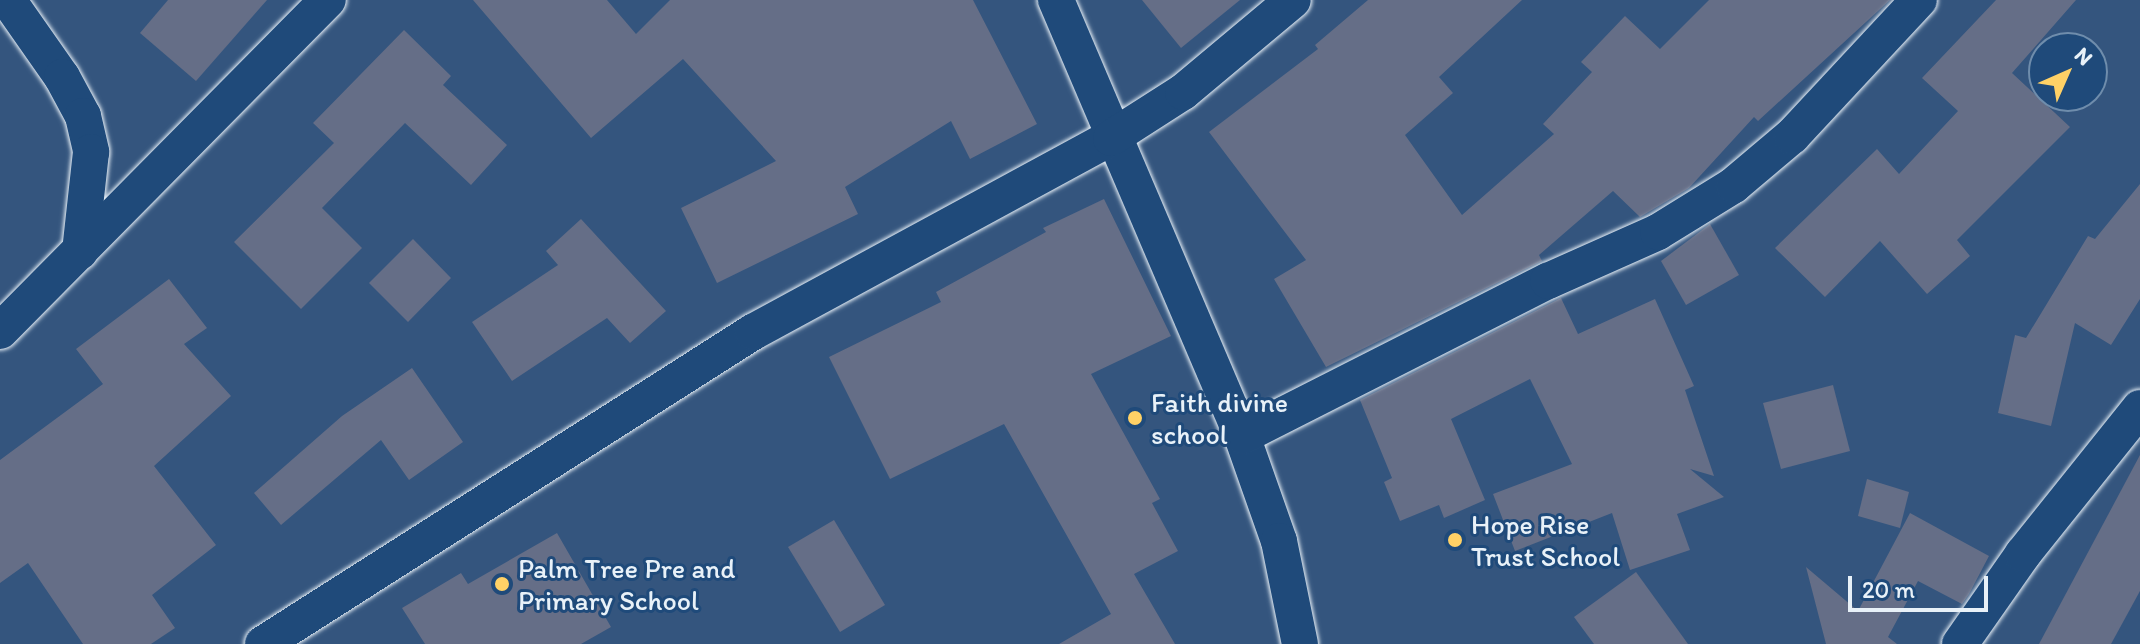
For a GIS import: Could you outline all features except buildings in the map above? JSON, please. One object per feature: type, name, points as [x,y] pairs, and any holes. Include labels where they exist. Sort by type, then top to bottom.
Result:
[{"type":"street","points":[[8,0],[62,77],[83,116],[91,152],[80,251]]},
{"type":"street","points":[[0,331],[328,0]]},
{"type":"street","points":[[1056,0],[1111,138],[1206,343],[1242,436],[1279,541],[1300,644]]},
{"type":"street","points":[[263,644],[753,332],[1111,138],[1183,92],[1293,0]]},
{"type":"street","points":[[1242,436],[1548,281],[1658,232],[1734,185],[1792,136],[1919,0]]},
{"type":"street","points":[[1960,644],[2023,554],[2140,408]]},
{"type":"place","name":"Faith divine school","points":[[1135,418]]},
{"type":"place","name":"Hope Rise Trust School","points":[[1455,540]]},
{"type":"place","name":"Palm Tree Pre and Primary School","points":[[502,584]]}]
